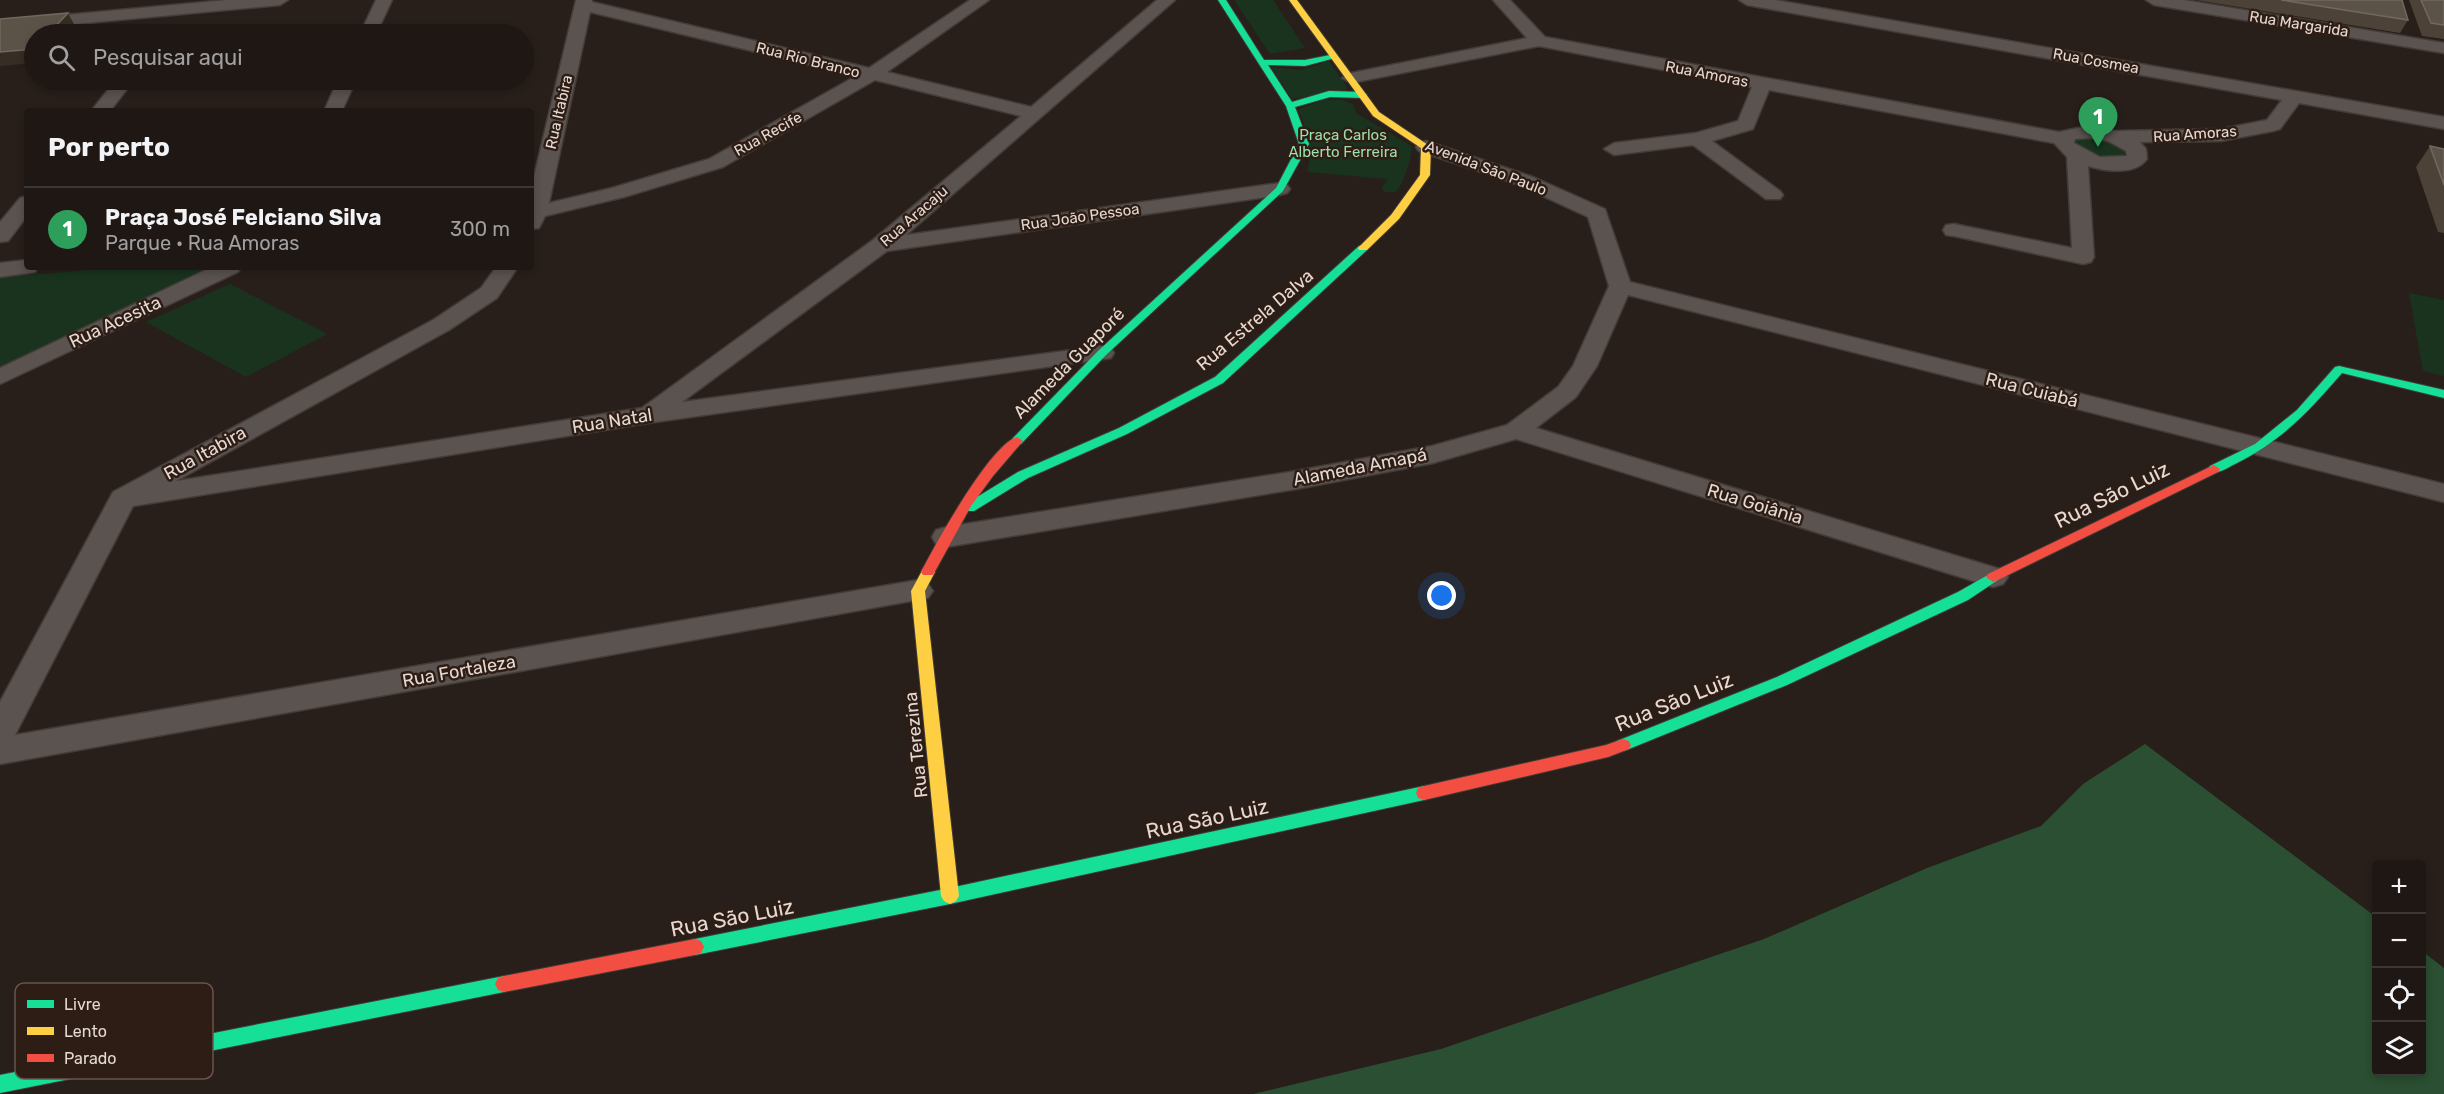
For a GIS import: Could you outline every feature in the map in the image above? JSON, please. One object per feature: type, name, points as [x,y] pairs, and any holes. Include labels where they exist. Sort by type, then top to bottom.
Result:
[{"type":"street","points":[[0,26],[184,5],[280,0]]},
{"type":"street","points":[[373,24],[384,0]]},
{"type":"street","name":"Rua Recife","points":[[534,216],[716,163],[871,75],[981,0]]},
{"type":"street","name":"Rua Aracaju","points":[[648,415],[881,245],[1033,112],[1167,0]]},
{"type":"street","points":[[1222,0],[1290,106],[1304,144],[1280,189]]},
{"type":"street","name":"Avenida São Paulo","points":[[1293,0],[1376,114],[1426,147],[1526,181],[1598,213],[1620,286]]},
{"type":"street","points":[[1501,0],[1539,41]]},
{"type":"street","name":"Rua Cosmea","points":[[1747,0],[1875,16],[2444,123]]},
{"type":"street","name":"Rua Margarida","points":[[2154,0],[2307,17],[2444,48]]},
{"type":"street","name":"Rua Rio Branco","points":[[584,2],[871,75],[1033,112]]},
{"type":"street","name":"Rua Itabira","points":[[534,212],[584,2]]},
{"type":"street","points":[[170,24],[184,5]]},
{"type":"street","points":[[2407,21],[2414,43]]},
{"type":"street","name":"Rua Amoras","points":[[1352,78],[1539,41],[2010,131],[2071,147]]},
{"type":"street","points":[[1263,62],[1305,63],[1332,56]]},
{"type":"street","points":[[1614,149],[1697,139],[1746,125],[1762,84]]},
{"type":"street","points":[[102,108],[117,90]]},
{"type":"street","points":[[334,108],[342,90]]},
{"type":"street","points":[[1290,106],[1329,94],[1363,95]]},
{"type":"street","name":"Rua Amoras","points":[[2071,147],[2067,135],[2085,132],[2117,138],[2221,135],[2273,125],[2295,96]]},
{"type":"street","points":[[1954,230],[2083,257],[2071,147],[2113,164],[2132,162],[2137,159],[2136,149],[2117,138]]},
{"type":"street","points":[[1697,139],[1773,195]]},
{"type":"street","name":"Rua Estrela Dalva","points":[[952,526],[1023,476],[1123,431],[1219,380],[1308,301],[1395,217],[1425,175],[1426,147]]},
{"type":"street","name":"Rua João Pessoa","points":[[881,245],[1280,189]]},
{"type":"street","name":"Alameda Guaporé","points":[[918,591],[952,526],[985,474],[1102,353],[1280,189]]},
{"type":"street","points":[[0,236],[24,206]]},
{"type":"street","points":[[0,270],[24,267]]},
{"type":"street","name":"Rua Acesita","points":[[0,377],[224,270]]},
{"type":"street","name":"Rua Itabira","points":[[123,498],[441,325],[489,293],[505,270]]},
{"type":"street","name":"Alameda Amapá","points":[[952,526],[1296,480],[1433,454],[1516,431],[1567,392],[1586,366],[1620,286]]},
{"type":"street","name":"Rua Cuiabá","points":[[1620,286],[2444,493]]},
{"type":"street","name":"Rua Natal","points":[[123,498],[648,415],[1102,353]]},
{"type":"street","name":"Rua São Luiz","points":[[213,1042],[950,896],[1608,751],[1782,681],[1964,596],[1994,577],[2259,447],[2301,413],[2338,369],[2444,394]]},
{"type":"street","name":"Rua Goiânia","points":[[1516,431],[1994,577]]},
{"type":"street","points":[[0,733],[123,498]]},
{"type":"street","name":"Rua Fortaleza","points":[[0,751],[918,591]]},
{"type":"street","name":"Rua Terezina","points":[[918,591],[950,896]]},
{"type":"street","name":"Rua São Luiz","points":[[0,1084],[25,1079]]},
{"type":"green space","points":[[1234,0],[1273,0],[1305,48],[1270,54]]},
{"type":"green space","points":[[1329,61],[1348,89],[1292,99],[1271,67],[1301,70]]},
{"type":"green space","name":"Praça Carlos Alberto Ferreira","points":[[1323,100],[1343,100],[1353,104],[1356,113],[1411,146],[1407,170],[1396,192],[1384,192],[1382,187],[1388,179],[1307,172],[1310,155],[1309,140],[1298,110]]},
{"type":"green space","points":[[2081,137],[2105,139],[2126,152],[2121,158],[2099,158],[2077,149],[2073,142]]},
{"type":"green space","points":[[90,270],[206,270],[0,370],[0,277]]},
{"type":"green space","points":[[230,284],[327,334],[246,377],[146,322]]},
{"type":"green space","points":[[2409,293],[2444,300],[2444,376],[2423,371]]},
{"type":"green space","points":[[2145,744],[2372,914],[2372,1076],[2426,1076],[2426,954],[2444,968],[2444,1094],[1253,1094],[1441,1049],[1764,939],[1927,868],[2041,826],[2083,784]]},
{"type":"building","points":[[2281,0],[2402,0],[2408,20]]},
{"type":"building","points":[[2421,0],[2444,0],[2444,25],[2431,23]]},
{"type":"building","points":[[68,13],[58,24],[24,24],[24,50],[0,52],[0,19]]},
{"type":"building","points":[[2430,146],[2444,149],[2444,185]]},
{"type":"traffic: fast","points":[[1017,441],[1102,353],[1280,189],[1304,144],[1290,106],[1222,0]]},
{"type":"traffic: fast","points":[[1263,62],[1305,63],[1332,56]]},
{"type":"traffic: fast","points":[[1290,106],[1329,94],[1363,95]]},
{"type":"traffic: fast","points":[[969,508],[1023,475],[1123,431],[1219,380],[1363,248]]},
{"type":"traffic: fast","points":[[2214,469],[2259,447],[2301,413],[2339,369],[2444,394]]},
{"type":"traffic: fast","points":[[1623,745],[1782,681],[1963,596],[1993,577]]},
{"type":"traffic: fast","points":[[695,947],[950,896],[1424,793]]},
{"type":"traffic: fast","points":[[213,1042],[504,984]]},
{"type":"traffic: fast","points":[[0,1084],[25,1079]]},
{"type":"traffic: slow","points":[[1293,0],[1376,114],[1426,147],[1425,175],[1395,217],[1363,248]]},
{"type":"traffic: slow","points":[[928,572],[918,591],[950,896]]},
{"type":"traffic: jam","points":[[928,572],[966,503],[1017,441]]},
{"type":"traffic: jam","points":[[1993,577],[2214,469]]},
{"type":"traffic: jam","points":[[1424,793],[1608,751],[1623,745]]},
{"type":"traffic: jam","points":[[504,984],[695,947]]},
{"type":"place","name":"Praça José Felciano Silva","points":[[2098,147]]}]
